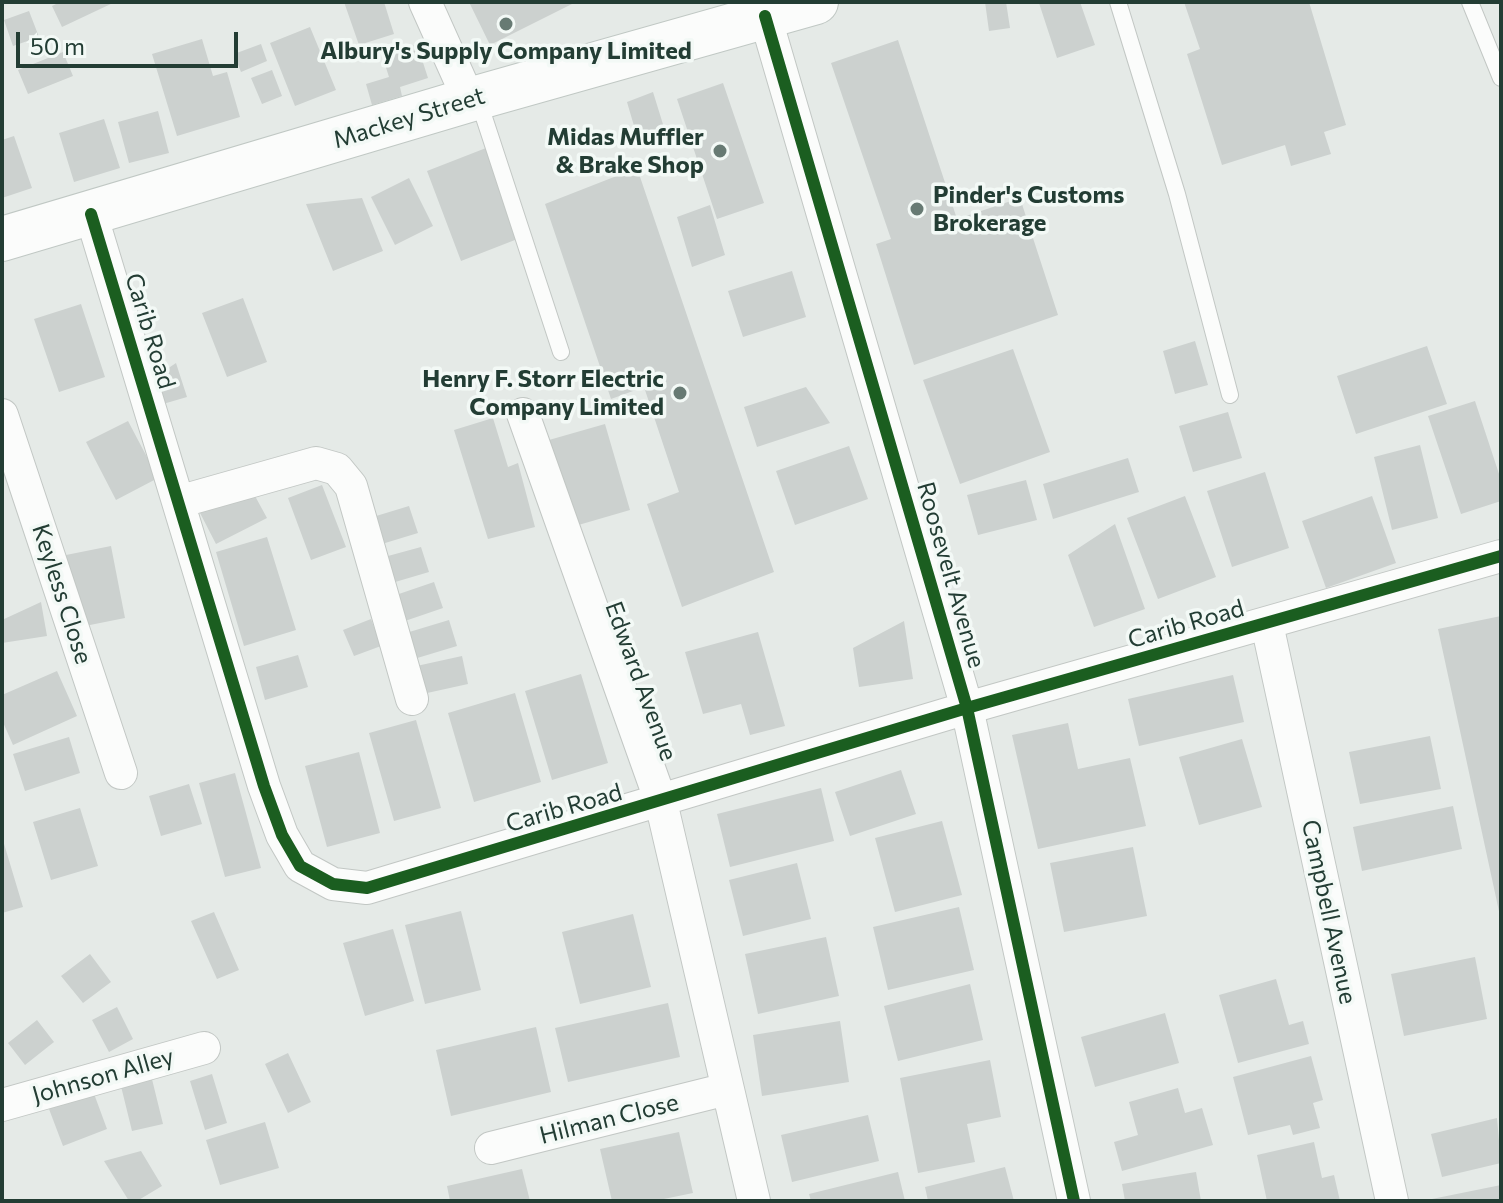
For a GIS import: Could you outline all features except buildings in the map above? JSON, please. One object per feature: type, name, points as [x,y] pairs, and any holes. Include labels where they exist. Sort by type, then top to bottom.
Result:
[{"type":"main road","name":"Mackey Street","points":[[2,239],[473,99],[816,2]]},
{"type":"street","points":[[425,2],[473,99]]},
{"type":"street","name":"Roosevelt Avenue","points":[[765,16],[967,708],[1074,1201]]},
{"type":"street","name":"Carib Road","points":[[91,214],[264,786],[282,835],[300,866],[333,884],[367,888],[967,708],[1501,556]]},
{"type":"street","name":"Edward Avenue","points":[[523,414],[661,802],[754,1201]]},
{"type":"street","name":"Keyless Close","points":[[2,415],[121,773]]},
{"type":"street","points":[[178,502],[316,463],[337,469],[351,486],[412,699]]},
{"type":"street","name":"Campbell Avenue","points":[[1267,624],[1392,1201]]},
{"type":"street","name":"Johnson Alley","points":[[2,1105],[204,1048]]},
{"type":"street","name":"Hilman Close","points":[[491,1148],[727,1089]]},
{"type":"lane","points":[[1118,2],[1177,194],[1230,395]]},
{"type":"lane","points":[[1470,2],[1501,78]]},
{"type":"lane","points":[[473,99],[561,352]]},
{"type":"cycle path","points":[[765,16],[967,708],[1074,1201]]},
{"type":"cycle path","points":[[91,214],[264,786],[282,835],[300,866],[333,884],[367,888],[967,708],[1501,556]]},
{"type":"place","name":"Albury's Supply Company Limited","points":[[506,24]]},
{"type":"place","name":"Midas Muffler & Brake Shop","points":[[720,151]]},
{"type":"place","name":"Pinder's Customs Brokerage","points":[[917,209]]},
{"type":"place","name":"Henry F. Storr Electric Company Limited","points":[[680,393]]}]
